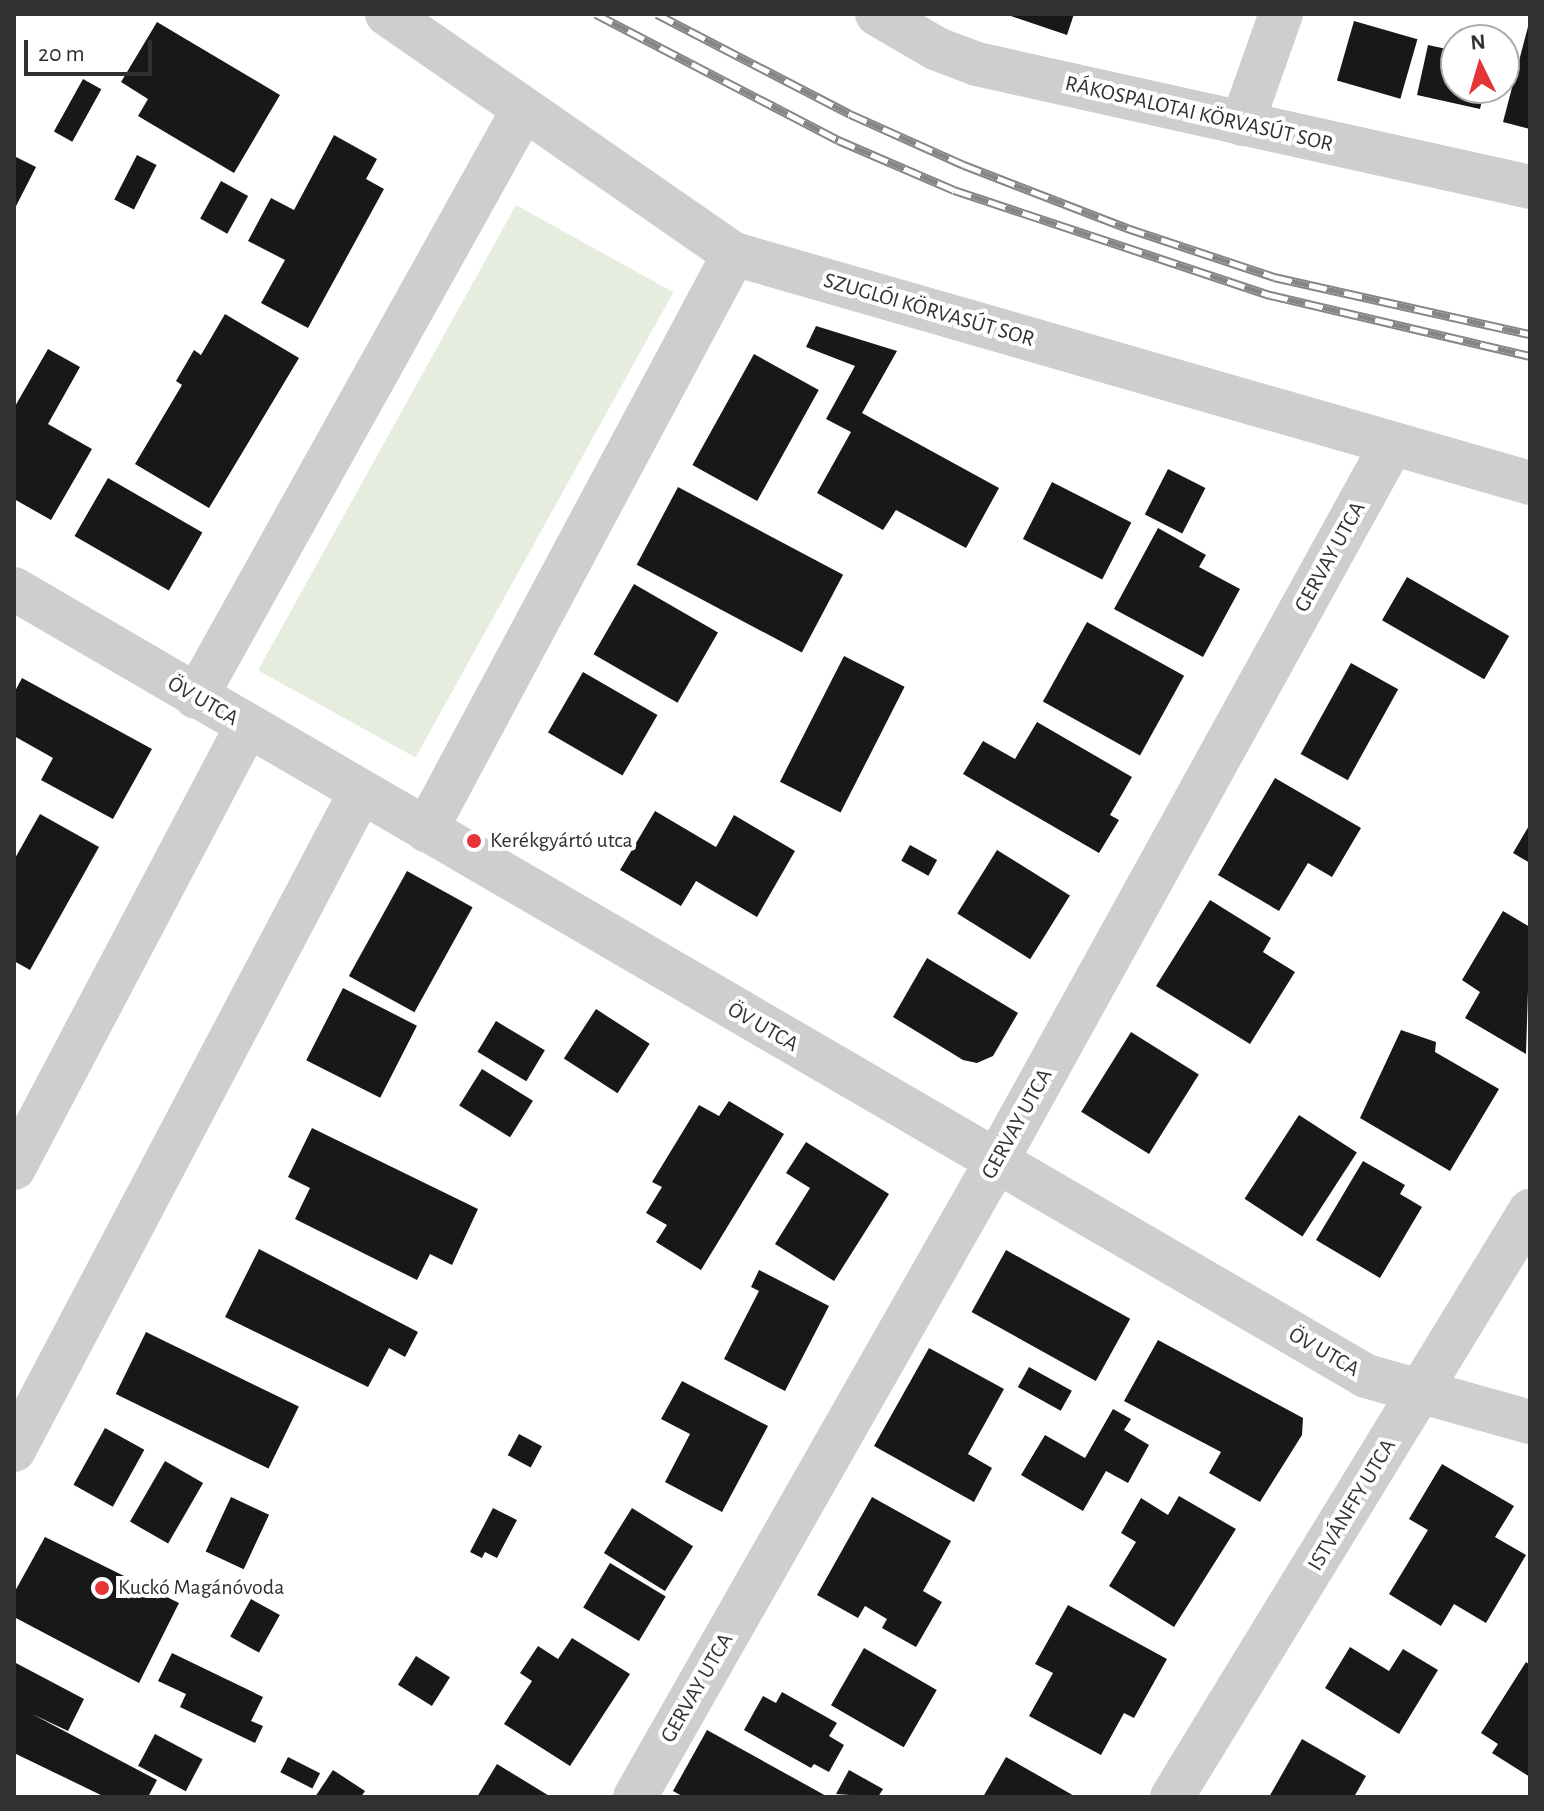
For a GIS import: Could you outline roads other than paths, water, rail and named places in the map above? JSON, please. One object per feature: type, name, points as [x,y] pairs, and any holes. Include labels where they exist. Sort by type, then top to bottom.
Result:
[{"type":"street","name":"SZUGLÓI KÖRVASÚT SOR","points":[[387,14],[522,112],[734,254],[1391,446],[1530,483]]},
{"type":"street","name":"RÁKOSPALOTAI KÖRVASÚT SOR","points":[[877,14],[937,49],[977,64],[1530,187]]},
{"type":"street","points":[[1242,124],[1281,14]]},
{"type":"street","points":[[196,697],[522,112]]},
{"type":"street","points":[[426,830],[734,254]]},
{"type":"street","name":"GERVAY UTCA","points":[[635,1797],[996,1162],[1391,446]]},
{"type":"street","name":"ÖV UTCA","points":[[14,589],[359,795],[426,830],[1366,1376],[1530,1422]]},
{"type":"street","points":[[14,1168],[247,727]]},
{"type":"street","points":[[14,1450],[359,795]]},
{"type":"street","name":"ISTVÁNFFY UTCA","points":[[1172,1797],[1530,1211]]},
{"type":"railway","points":[[596,14],[838,140],[954,190],[1270,295],[1530,356]]},
{"type":"railway","points":[[657,14],[850,114],[964,165],[1127,228],[1274,277],[1530,334]]},
{"type":"place","name":"Kerékgyártó utca","points":[[474,841]]},
{"type":"place","name":"Kuckó Magánóvoda","points":[[102,1588]]}]
